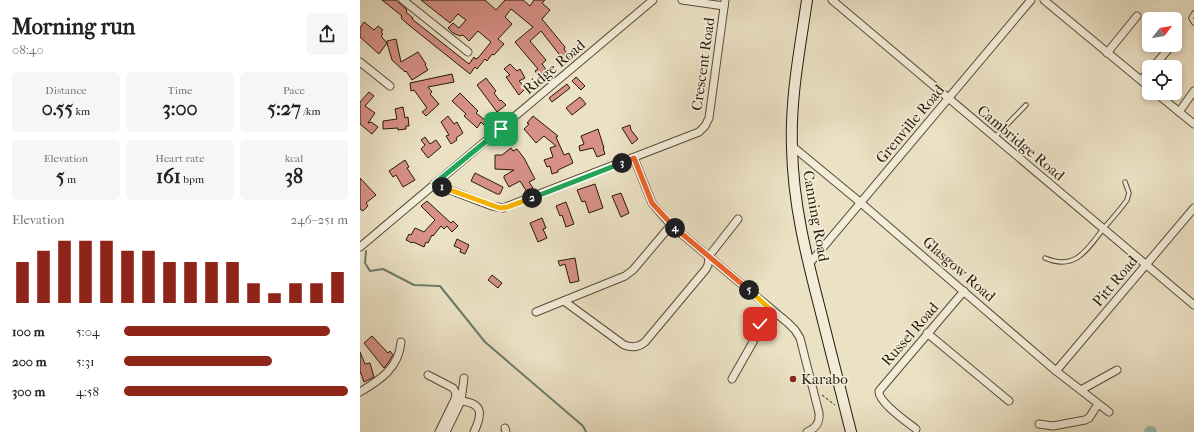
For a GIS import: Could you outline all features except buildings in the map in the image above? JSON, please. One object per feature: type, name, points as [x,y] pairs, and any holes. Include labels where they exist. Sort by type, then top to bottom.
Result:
[{"type":"main road","name":"Canning Road","points":[[807,0],[793,100],[792,146],[796,206],[851,432]]},
{"type":"street","points":[[403,0],[468,52]]},
{"type":"street","name":"Ridge Road","points":[[360,246],[653,0]]},
{"type":"street","points":[[682,0],[725,3]]},
{"type":"street","name":"Cambridge Road","points":[[832,0],[948,100],[1194,305]]},
{"type":"street","name":"Grenville Road","points":[[809,264],[1031,0]]},
{"type":"street","points":[[1044,0],[1141,80]]},
{"type":"street","name":"Crescent Road","points":[[434,184],[492,206],[503,208],[695,134],[706,126],[708,118],[725,3]]},
{"type":"street","points":[[1107,53],[1137,16]]},
{"type":"street","points":[[1159,60],[1166,52]]},
{"type":"street","points":[[360,62],[390,86]]},
{"type":"street","points":[[1179,112],[1194,91]]},
{"type":"street","points":[[1164,100],[1194,124]]},
{"type":"street","name":"Glasgow Road","points":[[792,146],[861,203],[1056,371],[1109,412]]},
{"type":"street","points":[[634,158],[652,203],[671,225],[788,323],[798,334],[820,417],[817,425],[807,432]]},
{"type":"street","name":"Pitt Road","points":[[1056,371],[1194,208]]},
{"type":"street","points":[[564,301],[624,345],[632,347],[639,346],[646,342],[706,269],[709,256],[738,219]]},
{"type":"street","points":[[536,312],[629,274],[671,225]]},
{"type":"street","name":"Russel Road","points":[[916,429],[884,402],[878,395],[879,392],[882,386],[964,291]]},
{"type":"street","points":[[732,380],[753,342],[760,324],[770,309]]},
{"type":"street","points":[[927,333],[1009,401]]},
{"type":"street","points":[[360,392],[378,381],[394,364],[399,356],[401,342]]},
{"type":"street","points":[[1081,390],[1117,370]]},
{"type":"street","points":[[428,374],[453,388],[456,393],[456,399],[439,432]]},
{"type":"street","points":[[446,432],[460,401],[464,378]]},
{"type":"street","points":[[460,401],[471,403],[480,412],[480,420],[474,432]]},
{"type":"street","points":[[1039,424],[1053,426],[1085,420],[1089,418],[1098,404]]},
{"type":"lane","points":[[1194,13],[1191,18],[1194,23]]},
{"type":"lane","points":[[994,138],[1026,105]]},
{"type":"lane","points":[[1045,258],[1054,262],[1062,262],[1080,257],[1127,200],[1129,193],[1125,182]]},
{"type":"path","points":[[813,388],[835,405]]},
{"type":"waterway","points":[[366,251],[365,263],[370,271],[383,269],[414,285],[440,286],[485,342],[583,426],[586,432]]},
{"type":"place","name":"Karabo","points":[[793,379]]},
{"type":"route","points":[[501,129],[434,184],[492,206],[503,208],[634,158],[649,198],[655,208],[671,225],[770,309],[760,324]]}]
